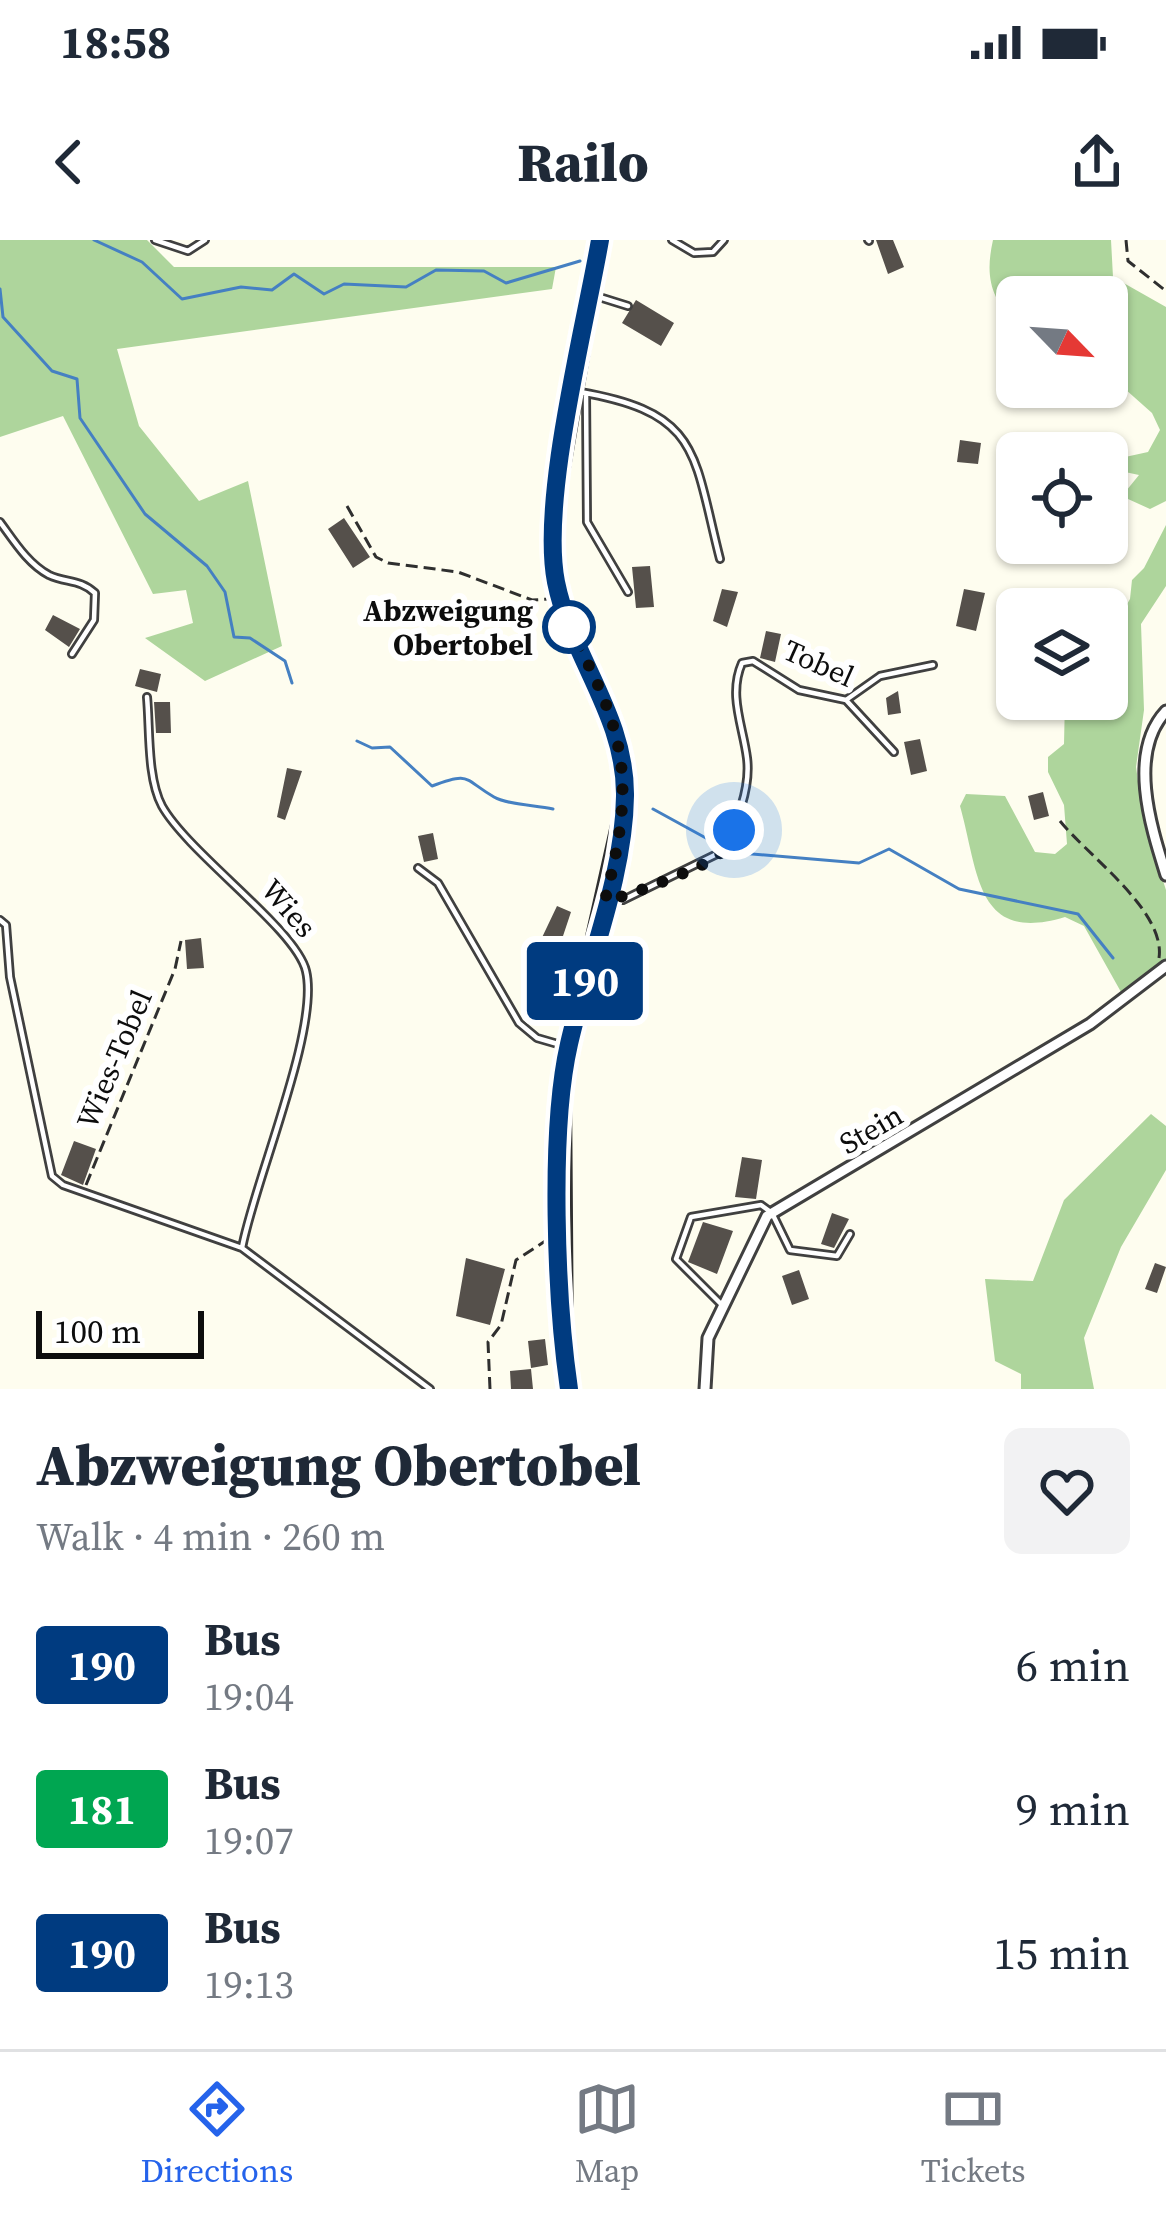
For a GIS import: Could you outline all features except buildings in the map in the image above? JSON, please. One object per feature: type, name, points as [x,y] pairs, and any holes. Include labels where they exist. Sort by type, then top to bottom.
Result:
[{"type":"main road","points":[[569,1389],[557,1236],[559,1127],[568,1047],[623,818],[625,772],[619,739],[566,619],[553,557],[556,497],[580,392],[600,240]]},
{"type":"street","points":[[1166,711],[1154,730],[1146,778],[1150,825],[1166,875]]},
{"type":"street","name":"Stein","points":[[705,1389],[707,1338],[748,1249],[772,1213],[969,1100],[1090,1024],[1166,966]]},
{"type":"lane","points":[[155,240],[177,251],[198,248],[205,240]]},
{"type":"lane","points":[[672,240],[694,253],[713,252],[724,240]]},
{"type":"lane","points":[[591,294],[628,306]]},
{"type":"lane","points":[[628,592],[587,522],[580,392],[636,402],[668,421],[695,460],[720,559]]},
{"type":"lane","points":[[0,522],[49,575],[84,583],[95,593],[94,620],[72,654]]},
{"type":"lane","name":"Tobel","points":[[605,900],[622,900],[723,851],[745,791],[748,763],[735,691],[742,663],[753,661],[799,690],[846,700],[894,752]]},
{"type":"lane","points":[[846,700],[880,676],[933,665]]},
{"type":"lane","name":"Wies","points":[[147,697],[160,802],[188,842],[272,924],[306,969],[304,1008],[286,1094],[242,1248]]},
{"type":"lane","points":[[418,868],[438,883],[519,1023],[536,1038],[568,1047]]},
{"type":"lane","points":[[0,920],[6,925],[10,976],[52,1176],[83,1192],[242,1248],[430,1389]]},
{"type":"lane","points":[[724,1307],[676,1258],[691,1216],[736,1205],[760,1205],[772,1213],[790,1250],[837,1256],[850,1234]]},
{"type":"path","points":[[1126,240],[1128,261],[1166,291]]},
{"type":"path","points":[[347,506],[376,557],[388,563],[458,572],[532,600],[549,599]]},
{"type":"path","points":[[546,580],[554,613]]},
{"type":"path","points":[[1060,821],[1158,917],[1165,945],[1153,977]]},
{"type":"path","name":"Wies-Tobel","points":[[83,1192],[176,969],[181,941]]},
{"type":"path","points":[[553,1257],[557,1236]]},
{"type":"path","points":[[490,1389],[488,1342],[501,1325],[516,1260],[557,1236]]},
{"type":"green space","points":[[0,240],[147,240],[174,267],[556,267],[552,289],[117,349],[139,426],[199,501],[248,481],[282,646],[205,681],[145,638],[193,623],[186,590],[153,594],[63,416],[0,437]]},
{"type":"green space","points":[[993,240],[1111,240],[1113,276],[996,276],[996,294],[990,265]]},
{"type":"green space","points":[[1128,285],[1166,307],[1166,501],[1150,509],[1128,499],[1128,489],[1139,475],[1128,473],[1128,456],[1148,452],[1160,430],[1152,413],[1128,392]]},
{"type":"green space","points":[[1166,525],[1166,586],[1141,624],[1144,710],[1136,767],[1144,823],[1166,890],[1166,959],[1142,984],[1121,992],[1084,926],[1065,917],[1036,923],[1014,921],[998,912],[978,878],[960,806],[966,794],[1005,796],[1035,852],[1055,854],[1067,844],[1064,805],[1048,772],[1048,757],[1064,744],[1065,720],[1128,720],[1128,602],[1132,580],[1144,568]]},
{"type":"green space","points":[[1151,1114],[1166,1126],[1166,1170],[1121,1247],[1084,1338],[1094,1389],[1021,1389],[1021,1374],[995,1361],[985,1279],[1033,1281],[1064,1200]]},
{"type":"waterway","points":[[94,240],[142,262],[182,299],[241,287],[272,290],[294,274],[324,294],[344,284],[406,287],[436,270],[484,271],[506,283],[580,261]]},
{"type":"waterway","points":[[0,289],[3,317],[52,371],[77,379],[80,418],[145,514],[207,566],[225,592],[234,637],[250,638],[285,661],[292,683]]},
{"type":"waterway","points":[[357,741],[372,748],[390,747],[432,786],[466,779],[500,800],[553,809]]},
{"type":"waterway","points":[[653,809],[715,843]]},
{"type":"waterway","points":[[728,852],[859,863],[889,849],[959,889],[1078,914],[1113,958]]},
{"type":"bus line","name":"190","points":[[569,1389],[561,1236],[562,1084],[625,803],[619,739],[566,619],[553,557],[556,497],[600,240]]},
{"type":"place","name":"Abzweigung Obertobel","points":[[569,627]]},
{"type":"route","points":[[569,627],[609,710],[625,772],[620,836],[605,900],[622,900],[670,874],[713,860],[734,830]]}]
